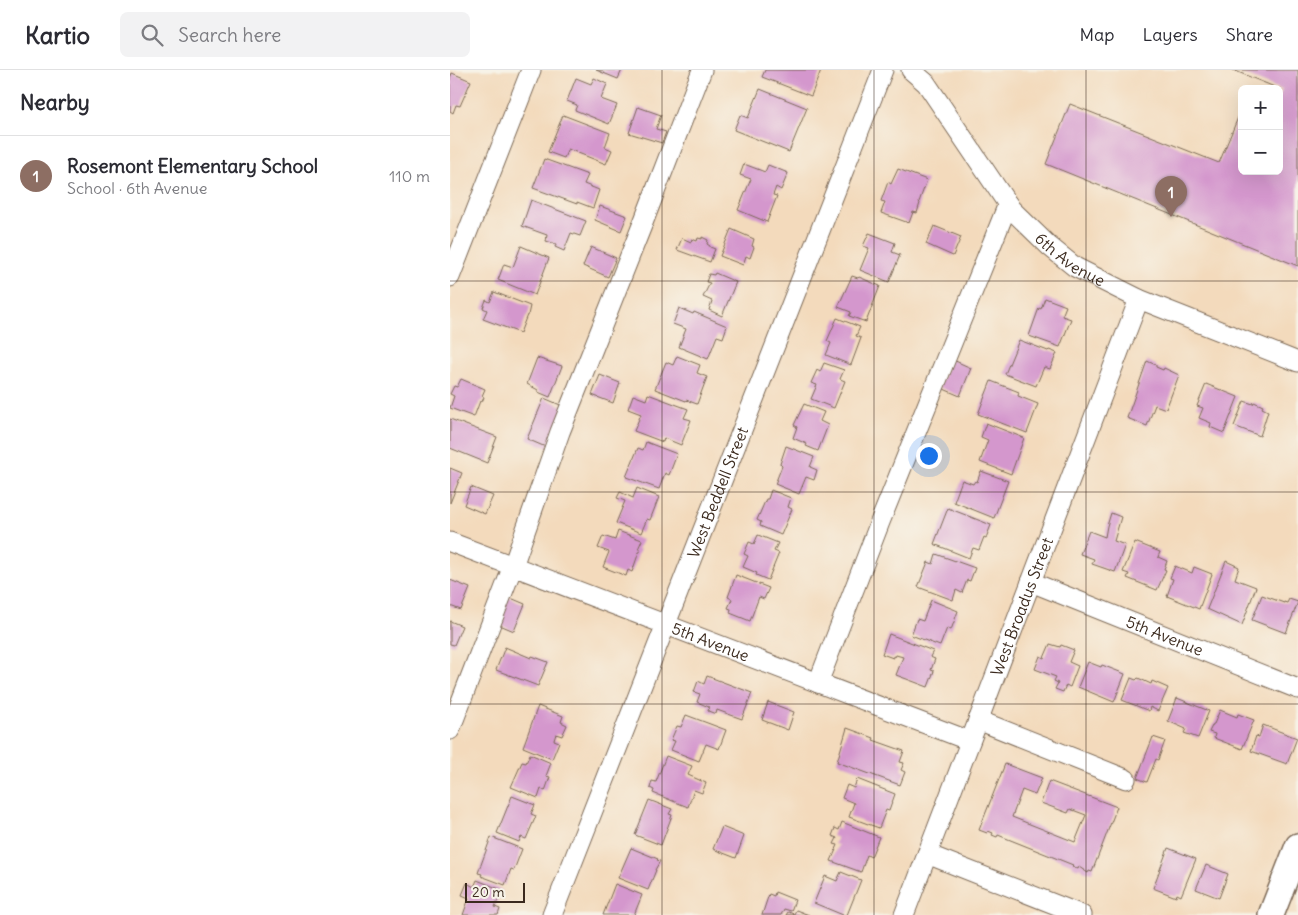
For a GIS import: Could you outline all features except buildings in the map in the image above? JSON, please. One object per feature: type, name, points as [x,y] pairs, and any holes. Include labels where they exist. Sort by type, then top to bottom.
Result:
[{"type":"main road","points":[[1271,915],[1298,846]]},
{"type":"street","points":[[450,277],[531,70]]},
{"type":"street","points":[[450,730],[514,566],[560,432],[702,70]]},
{"type":"street","name":"West Beddell Street","points":[[552,915],[884,70]]},
{"type":"street","name":"6th Avenue","points":[[911,70],[926,83],[1011,209],[1049,246],[1075,267],[1139,299],[1298,362]]},
{"type":"street","points":[[818,683],[1008,204]]},
{"type":"street","name":"West Broadus Street","points":[[904,915],[1139,299]]},
{"type":"street","name":"5th Avenue","points":[[450,542],[970,741]]},
{"type":"street","name":"5th Avenue","points":[[1030,582],[1298,689]]},
{"type":"street","points":[[978,720],[1126,780]]},
{"type":"street","points":[[927,854],[1082,915]]},
{"type":"place","name":"Rosemont Elementary School","points":[[1171,217]]}]
